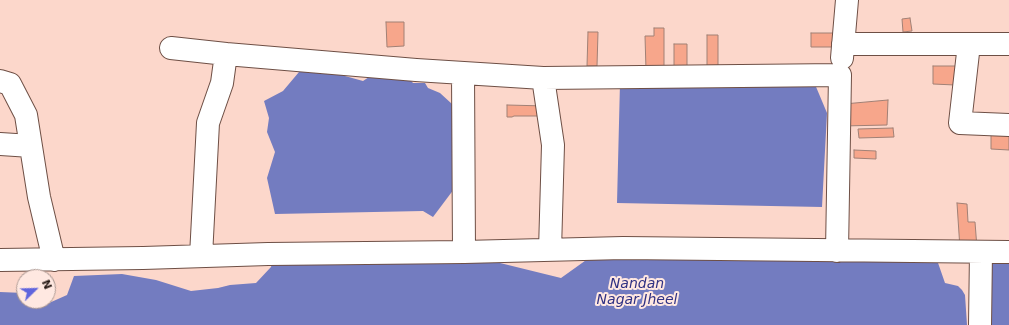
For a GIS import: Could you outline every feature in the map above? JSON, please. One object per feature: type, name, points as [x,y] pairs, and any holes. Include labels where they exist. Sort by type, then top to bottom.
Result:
[{"type":"street","points":[[837,250],[840,75],[847,0]]},
{"type":"street","points":[[843,44],[1009,44]]},
{"type":"street","points":[[969,44],[960,123],[1009,125]]},
{"type":"street","points":[[171,48],[416,70],[543,78],[840,75]]},
{"type":"street","points":[[201,256],[208,123],[222,83],[226,54]]},
{"type":"street","points":[[463,73],[464,252]]},
{"type":"street","points":[[543,78],[553,145],[550,250]]},
{"type":"street","points":[[0,81],[10,84],[26,116],[39,197],[54,260]]},
{"type":"street","points":[[0,144],[31,146]]},
{"type":"street","points":[[0,260],[623,248],[1009,252]]},
{"type":"street","points":[[980,325],[981,252]]},
{"type":"water","points":[[345,67],[345,76],[363,81],[378,71],[406,75],[413,83],[425,83],[428,88],[440,93],[452,104],[454,189],[433,217],[423,211],[275,214],[267,178],[275,152],[267,132],[269,118],[264,101],[283,91],[299,72],[319,68]]},
{"type":"water","points":[[814,82],[827,113],[822,207],[617,203],[620,83]]},
{"type":"water","name":"Nandan Nagar Jheel","points":[[589,258],[937,260],[945,283],[958,286],[965,295],[967,325],[0,325],[0,292],[16,293],[16,309],[56,309],[56,300],[67,295],[74,276],[122,274],[156,280],[191,291],[256,283],[271,267],[272,263],[314,262],[500,263],[561,278]]},
{"type":"water","points":[[1009,261],[1009,325],[984,325],[988,263]]},
{"type":"building","points":[[910,18],[912,31],[903,32],[902,19]]},
{"type":"building","points":[[386,22],[404,22],[404,46],[387,47]]},
{"type":"building","points":[[654,28],[664,28],[664,70],[646,70],[645,36],[654,36]]},
{"type":"building","points":[[588,32],[598,32],[597,66],[587,66]]},
{"type":"building","points":[[811,33],[835,33],[835,47],[811,47]]},
{"type":"building","points":[[707,35],[718,35],[718,67],[707,67]]},
{"type":"building","points":[[674,44],[687,44],[687,72],[674,72]]},
{"type":"building","points":[[933,66],[956,66],[955,85],[933,84]]},
{"type":"building","points":[[888,100],[887,125],[842,126],[844,104]]},
{"type":"building","points":[[507,105],[546,106],[546,116],[507,117]]},
{"type":"building","points":[[893,128],[894,137],[859,138],[858,129]]},
{"type":"building","points":[[991,132],[1009,132],[1009,150],[991,149]]},
{"type":"building","points":[[854,150],[876,151],[876,159],[854,158]]},
{"type":"building","points":[[957,203],[967,204],[968,222],[975,222],[977,248],[960,249]]}]
